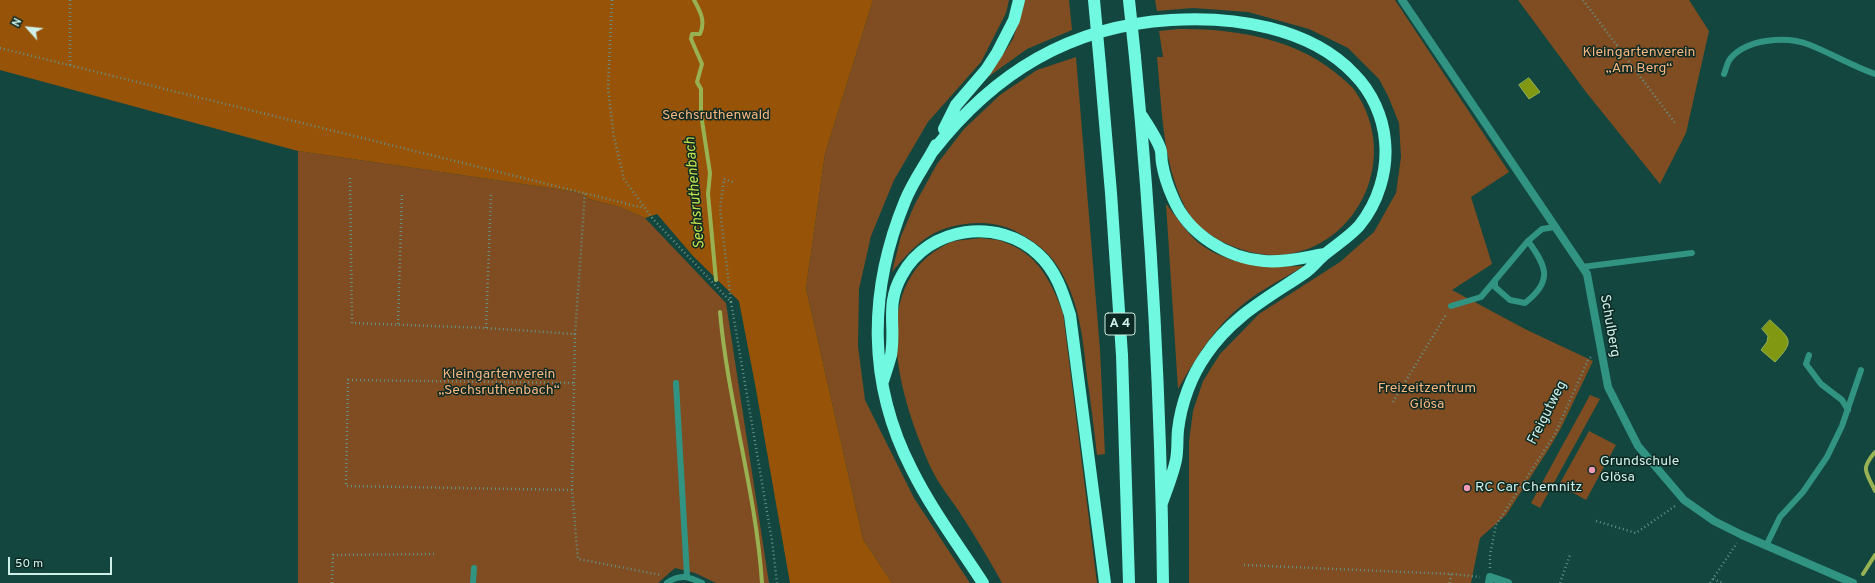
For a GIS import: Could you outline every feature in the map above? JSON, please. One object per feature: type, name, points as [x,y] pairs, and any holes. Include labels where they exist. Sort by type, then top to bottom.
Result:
[{"type":"highway","points":[[983,583],[935,510],[912,470],[893,428],[882,386],[878,360],[878,314],[880,288],[888,249],[906,199],[933,151],[956,105],[986,70],[997,53],[1014,20],[1019,0]]},
{"type":"highway","name":"A 4","points":[[1094,0],[1111,193],[1121,347],[1129,583]]},
{"type":"highway","name":"A 4","points":[[1129,0],[1141,114],[1153,308],[1162,503],[1163,583]]},
{"type":"highway","points":[[933,151],[955,122],[992,88],[1036,59],[1083,37],[1133,24],[1183,19],[1227,22],[1269,28],[1303,40],[1330,54],[1345,65],[1365,87],[1377,109],[1382,123],[1386,153],[1385,167],[1373,204],[1358,226],[1307,271],[1240,316],[1204,356],[1184,401],[1178,429],[1177,458],[1162,503]]},
{"type":"highway","points":[[1141,114],[1160,148],[1165,175],[1174,200],[1182,216],[1206,240],[1225,251],[1244,258],[1265,261],[1284,261],[1325,254]]},
{"type":"highway","points":[[882,386],[891,354],[891,307],[896,290],[910,263],[921,252],[938,240],[973,230],[994,232],[1011,237],[1038,254],[1059,283],[1070,315],[1105,583]]},
{"type":"street","name":"Schulberg","points":[[1402,0],[1587,274],[1608,387],[1638,446],[1684,500],[1714,521],[1766,546],[1853,583]]},
{"type":"street","points":[[1489,580],[1508,583]]},
{"type":"lane","points":[[1724,74],[1730,60],[1741,50],[1757,42],[1777,40],[1809,44],[1875,74]]},
{"type":"lane","points":[[1451,306],[1481,297],[1528,241],[1542,229],[1555,227]]},
{"type":"lane","points":[[1495,280],[1495,287],[1510,300],[1525,303],[1537,293],[1545,278],[1543,263],[1528,241]]},
{"type":"lane","points":[[1582,267],[1692,253]]},
{"type":"lane","points":[[1809,355],[1806,364],[1821,384],[1842,400],[1848,410]]},
{"type":"lane","points":[[1766,546],[1780,517],[1803,492],[1827,457],[1848,410],[1861,370]]},
{"type":"lane","points":[[676,383],[687,576]]},
{"type":"lane","points":[[473,583],[474,568]]},
{"type":"lane","points":[[667,583],[674,578],[687,576],[702,583]]},
{"type":"path","points":[[70,0],[70,65]]},
{"type":"path","points":[[612,0],[608,88],[614,136],[624,179],[644,208],[731,302]]},
{"type":"path","points":[[1583,0],[1676,123]]},
{"type":"path","points":[[0,48],[644,208]]},
{"type":"path","points":[[350,178],[352,323],[486,328],[575,334]]},
{"type":"path","points":[[735,183],[724,179],[720,209],[731,302],[772,541],[777,583]]},
{"type":"path","points":[[398,324],[402,193]]},
{"type":"path","points":[[585,193],[575,334],[574,383],[572,490],[578,559],[674,578]]},
{"type":"path","points":[[486,328],[491,194]]},
{"type":"path","points":[[1393,402],[1451,306]]},
{"type":"path","name":"Freigutweg","points":[[1489,580],[1490,555],[1496,524],[1555,434],[1588,360],[1600,349]]},
{"type":"path","points":[[572,490],[346,486],[346,478],[348,380],[574,383]]},
{"type":"path","points":[[1596,520],[1636,533],[1684,500]]},
{"type":"path","points":[[1710,583],[1742,535]]},
{"type":"path","points":[[332,583],[333,555],[436,554]]},
{"type":"path","points":[[1560,583],[1570,555]]},
{"type":"path","points":[[1244,565],[1451,574],[1489,580]]},
{"type":"path","points":[[1450,583],[1451,574]]},
{"type":"path","points":[[1713,579],[1723,583]]},
{"type":"green space","name":"Sechsruthenwald","points":[[0,0],[873,0],[825,154],[806,288],[863,539],[892,583],[790,583],[739,301],[693,256],[657,214],[645,218],[620,207],[592,200],[577,192],[298,151],[0,70]]},
{"type":"green space","points":[[873,0],[1009,0],[1006,13],[981,62],[928,122],[894,180],[871,236],[859,289],[858,346],[865,400],[914,498],[970,583],[892,583],[863,539],[806,288],[825,154]]},
{"type":"green space","points":[[1025,0],[1069,0],[1072,30],[1027,49],[988,77],[1013,39]]},
{"type":"green space","name":"Freizeitzentrum Glösa","points":[[1155,0],[1395,0],[1509,172],[1471,197],[1492,264],[1452,290],[1527,330],[1593,361],[1561,428],[1550,447],[1506,515],[1480,538],[1471,583],[1189,583],[1189,442],[1193,411],[1203,381],[1220,354],[1259,314],[1340,262],[1374,232],[1396,193],[1401,157],[1399,123],[1388,96],[1379,79],[1348,48],[1309,29],[1248,12],[1193,8],[1157,11]]},
{"type":"green space","name":"Kleingartenverein „Am Berg“","points":[[1518,0],[1689,0],[1709,31],[1686,133],[1660,184],[1586,92]]},
{"type":"green space","points":[[1200,29],[1244,34],[1287,45],[1326,65],[1354,89],[1370,122],[1374,154],[1368,185],[1354,213],[1333,235],[1306,250],[1275,255],[1240,249],[1224,242],[1201,228],[1189,215],[1177,189],[1167,153],[1157,57],[1163,57],[1159,31]]},
{"type":"green space","points":[[1076,57],[1100,350],[1105,454],[1097,455],[1079,318],[1064,277],[1046,252],[1019,233],[1009,228],[987,223],[965,224],[940,230],[930,236],[911,251],[892,272],[901,236],[915,204],[937,164],[964,129],[1000,95],[1037,70]]},
{"type":"green space","name":"Kleingartenverein „Sechsruthenbach“","points":[[298,151],[577,192],[592,200],[620,207],[645,218],[726,303],[769,583],[716,583],[695,573],[675,568],[658,583],[298,583]]},
{"type":"green space","points":[[1166,204],[1187,231],[1200,244],[1212,252],[1237,261],[1263,266],[1304,266],[1259,293],[1225,320],[1196,358],[1178,389]]},
{"type":"green space","points":[[980,238],[1004,242],[1016,247],[1034,261],[1042,270],[1054,290],[1063,313],[1097,583],[1002,583],[971,530],[935,476],[910,413],[901,381],[897,348],[897,317],[905,288],[921,263],[947,244],[959,240]]},
{"type":"green space","points":[[1590,395],[1600,399],[1540,508],[1531,503]]},
{"type":"green space","points":[[1589,431],[1616,445],[1586,500],[1559,485]]},
{"type":"shaded area","points":[[1529,78],[1540,92],[1529,99],[1519,85]]},
{"type":"shaded area","points":[[1770,320],[1782,331],[1788,340],[1786,349],[1775,362],[1761,350],[1767,342],[1768,336],[1762,329]]},
{"type":"waterway","name":"Sechsruthenbach","points":[[694,0],[702,20],[702,29],[700,34],[692,34],[691,39],[702,64],[697,82],[701,89],[701,114],[710,173],[708,194],[716,280]]},
{"type":"waterway","name":"Sechsruthenbach","points":[[720,312],[729,380],[754,515],[762,583]]},
{"type":"waterway","points":[[1875,452],[1870,458],[1866,467],[1867,475],[1875,491]]},
{"type":"waterway","points":[[1863,574],[1875,555]]},
{"type":"place","name":"Grundschule Glösa","points":[[1592,470]]},
{"type":"place","name":"RC Car Chemnitz","points":[[1467,488]]}]
